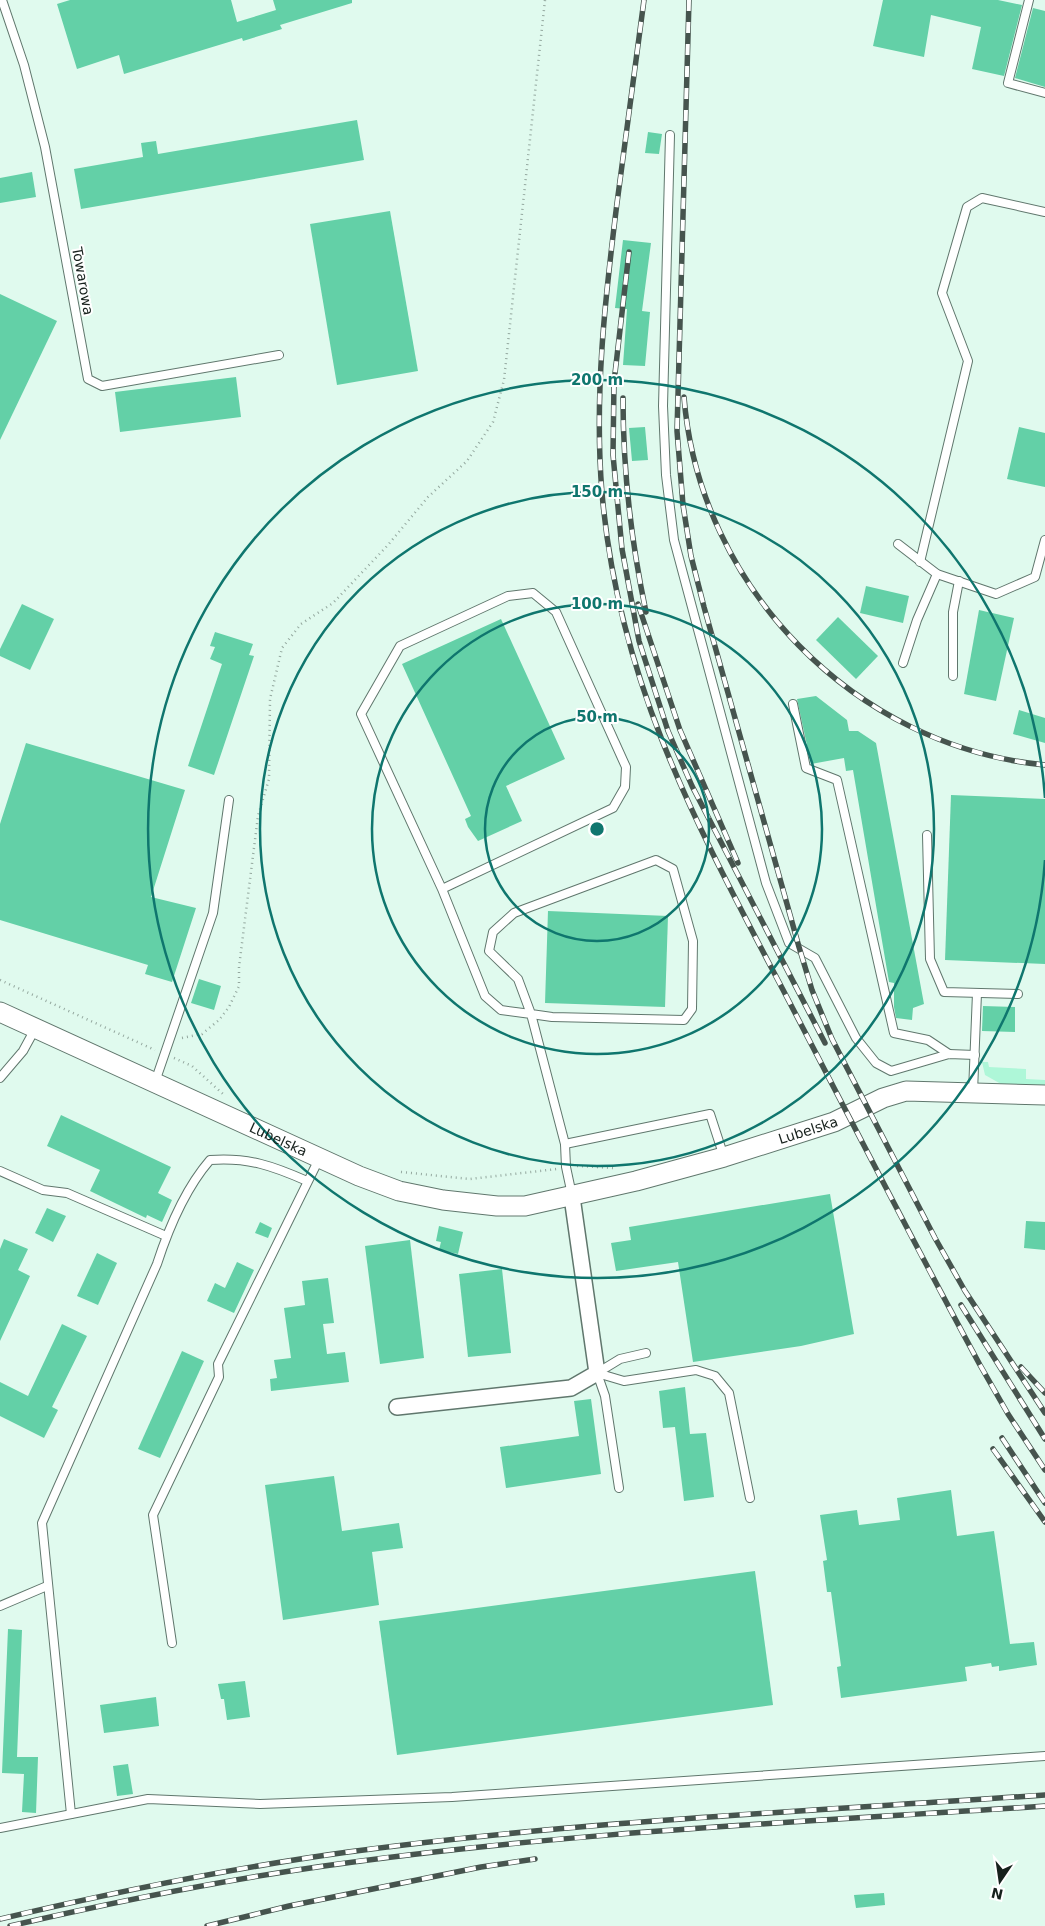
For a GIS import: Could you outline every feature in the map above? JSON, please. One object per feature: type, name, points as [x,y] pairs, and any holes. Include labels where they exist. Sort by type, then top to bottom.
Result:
[{"type":"street","name":"Lubelska","points":[[0,1012],[319,1159],[385,1186],[443,1200],[498,1206],[525,1206],[572,1196],[724,1157],[834,1122],[883,1098],[906,1091],[1045,1095]]},
{"type":"street","points":[[397,1407],[571,1388],[597,1373],[572,1196]]},
{"type":"lane","name":"Towarowa","points":[[2,0],[24,65],[46,147],[88,379],[102,386],[279,355]]},
{"type":"lane","points":[[1029,0],[1008,83],[1045,93]]},
{"type":"lane","points":[[670,135],[664,338],[666,476],[674,540],[766,883],[788,943],[815,958],[856,1038],[876,1064],[891,1071],[949,1054],[975,1055]]},
{"type":"lane","points":[[920,562],[968,361],[942,293],[967,207],[982,198],[1045,212]]},
{"type":"lane","points":[[898,544],[937,574],[996,594],[1035,577],[1045,540]]},
{"type":"lane","points":[[903,663],[917,620],[937,574]]},
{"type":"lane","points":[[953,676],[953,612],[959,581]]},
{"type":"lane","points":[[442,889],[613,808],[625,786],[626,767],[556,612],[534,593],[508,596],[400,646],[361,714],[442,889],[485,996],[501,1010],[532,1014],[552,1017],[684,1020],[692,1009],[693,941],[673,869],[656,860],[514,913],[493,932],[489,951],[518,978],[532,1014],[565,1144],[566,1167],[572,1196]]},
{"type":"lane","points":[[793,704],[806,768],[837,780],[894,1033],[928,1040],[949,1054]]},
{"type":"lane","points":[[154,1084],[213,913],[228,800]]},
{"type":"lane","points":[[927,835],[930,959],[944,992],[1018,994]]},
{"type":"lane","points":[[973,1092],[976,993]]},
{"type":"lane","points":[[0,1078],[23,1051],[35,1029]]},
{"type":"lane","points":[[565,1144],[710,1114],[724,1157]]},
{"type":"lane","points":[[71,1814],[42,1523],[158,1264],[166,1236],[196,1175],[210,1160],[236,1158],[278,1168],[307,1182]]},
{"type":"lane","points":[[172,1643],[153,1515],[219,1377],[218,1364],[319,1159]]},
{"type":"lane","points":[[0,1171],[42,1190],[67,1193],[166,1236]]},
{"type":"lane","points":[[597,1373],[620,1359],[646,1354]]},
{"type":"lane","points":[[597,1373],[624,1382],[696,1370],[715,1376],[729,1393],[750,1498]]},
{"type":"lane","points":[[597,1373],[605,1396],[619,1488]]},
{"type":"lane","points":[[0,1606],[47,1586]]},
{"type":"lane","points":[[0,1828],[148,1799],[260,1804],[442,1798],[1045,1756]]},
{"type":"path","points":[[169,1041],[202,1034],[219,1020],[229,1007],[239,986],[239,967],[258,816],[269,779],[270,699],[282,648],[301,624],[333,604],[388,545],[428,497],[467,461],[493,422],[504,380],[545,0]]},
{"type":"path","points":[[0,980],[192,1066],[226,1098]]},
{"type":"path","points":[[391,1171],[470,1179],[566,1167],[613,1168],[621,1166]]},
{"type":"green space","points":[[982,1062],[988,1062],[989,1067],[1026,1069],[1026,1079],[1045,1080],[1045,1087],[1001,1084],[985,1075]]},
{"type":"building","points":[[70,0],[231,0],[237,22],[276,10],[273,0],[352,0],[352,3],[280,25],[282,29],[243,41],[242,38],[124,74],[119,55],[77,69],[57,4]]},
{"type":"building","points":[[883,0],[998,0],[1022,5],[1004,76],[972,69],[981,27],[931,15],[924,57],[873,46]]},
{"type":"building","points":[[1033,8],[1045,11],[1045,87],[1015,78]]},
{"type":"building","points":[[357,120],[364,160],[81,209],[74,169],[143,157],[141,143],[156,141],[158,154]]},
{"type":"building","points":[[648,132],[662,134],[659,154],[645,153]]},
{"type":"building","points":[[32,172],[36,197],[0,203],[0,178]]},
{"type":"building","points":[[390,211],[418,371],[337,385],[310,224]]},
{"type":"building","points":[[623,240],[651,243],[642,311],[650,312],[645,366],[623,365],[627,309],[615,308]]},
{"type":"building","points":[[0,294],[57,321],[0,440]]},
{"type":"building","points":[[236,377],[241,417],[120,432],[115,392]]},
{"type":"building","points":[[645,427],[648,460],[632,461],[629,428]]},
{"type":"building","points":[[1019,427],[1045,433],[1045,487],[1007,479]]},
{"type":"building","points":[[866,586],[909,596],[903,623],[860,613]]},
{"type":"building","points":[[22,604],[54,619],[30,670],[0,656],[0,649]]},
{"type":"building","points":[[979,610],[1014,618],[996,701],[964,694]]},
{"type":"building","points":[[838,617],[878,656],[856,679],[816,640]]},
{"type":"building","points":[[501,619],[565,759],[506,786],[522,821],[478,841],[468,827],[465,819],[471,816],[402,664]]},
{"type":"building","points":[[215,632],[253,644],[249,655],[254,656],[214,775],[188,766],[222,664],[210,659],[215,647],[210,646]]},
{"type":"building","points":[[816,696],[847,720],[849,731],[858,731],[876,743],[924,1004],[913,1008],[912,1020],[896,1018],[894,983],[889,982],[853,770],[846,771],[844,758],[811,764],[797,699]]},
{"type":"building","points":[[1019,710],[1045,718],[1045,743],[1013,734]]},
{"type":"building","points":[[26,743],[185,790],[151,897],[196,908],[172,982],[145,974],[148,965],[0,920],[0,824]]},
{"type":"building","points":[[951,795],[1045,799],[1045,964],[945,960]]},
{"type":"building","points":[[548,911],[668,916],[665,1007],[545,1003]]},
{"type":"building","points":[[199,979],[221,986],[214,1010],[191,1003]]},
{"type":"building","points":[[983,1006],[1015,1007],[1015,1032],[982,1031]]},
{"type":"building","points":[[61,1115],[171,1167],[158,1193],[172,1200],[162,1222],[147,1215],[146,1218],[90,1191],[100,1170],[47,1146]]},
{"type":"building","points":[[830,1194],[854,1334],[801,1346],[693,1362],[678,1262],[616,1271],[611,1243],[631,1240],[629,1227]]},
{"type":"building","points":[[47,1208],[66,1216],[53,1242],[35,1233]]},
{"type":"building","points":[[1026,1221],[1045,1222],[1045,1250],[1024,1248]]},
{"type":"building","points":[[260,1222],[272,1228],[268,1238],[255,1233]]},
{"type":"building","points":[[439,1226],[463,1232],[458,1254],[439,1250],[441,1242],[436,1241]]},
{"type":"building","points":[[4,1239],[28,1249],[18,1270],[30,1276],[0,1341],[0,1249]]},
{"type":"building","points":[[410,1240],[424,1358],[380,1364],[365,1246]]},
{"type":"building","points":[[97,1253],[117,1263],[98,1305],[77,1296]]},
{"type":"building","points":[[237,1262],[254,1270],[234,1313],[207,1301],[215,1283],[225,1288]]},
{"type":"building","points":[[502,1269],[511,1353],[468,1357],[459,1274]]},
{"type":"building","points":[[328,1278],[334,1323],[323,1324],[327,1354],[345,1352],[349,1382],[271,1391],[270,1379],[277,1378],[274,1360],[291,1358],[284,1308],[305,1305],[302,1281]]},
{"type":"building","points":[[62,1324],[87,1336],[52,1407],[58,1410],[44,1438],[0,1416],[0,1382],[28,1396]]},
{"type":"building","points":[[182,1351],[204,1361],[160,1458],[138,1449]]},
{"type":"building","points":[[685,1387],[690,1434],[706,1433],[714,1497],[684,1501],[675,1427],[663,1428],[659,1391]]},
{"type":"building","points":[[591,1399],[601,1474],[506,1488],[500,1447],[579,1436],[574,1401]]},
{"type":"building","points":[[334,1476],[342,1531],[399,1523],[403,1548],[372,1552],[379,1605],[283,1620],[265,1485]]},
{"type":"building","points":[[951,1490],[957,1536],[994,1531],[1010,1644],[1034,1642],[1037,1665],[999,1671],[999,1666],[992,1667],[991,1663],[965,1667],[967,1681],[841,1698],[837,1667],[841,1666],[831,1592],[827,1592],[823,1561],[827,1560],[820,1515],[857,1510],[859,1525],[900,1520],[897,1498]]},
{"type":"building","points":[[755,1571],[773,1705],[397,1755],[379,1621]]},
{"type":"building","points":[[8,1629],[22,1630],[17,1757],[38,1757],[36,1813],[22,1812],[24,1774],[2,1773]]},
{"type":"building","points":[[245,1681],[250,1717],[227,1720],[224,1699],[221,1699],[218,1684]]},
{"type":"building","points":[[156,1697],[159,1726],[104,1733],[100,1705]]},
{"type":"building","points":[[128,1764],[133,1794],[117,1796],[113,1766]]},
{"type":"building","points":[[884,1893],[885,1905],[856,1908],[854,1895]]},
{"type":"railway","points":[[644,0],[613,239],[605,311],[600,384],[599,420],[602,493],[611,565],[626,633],[646,698],[670,761],[728,884],[980,1365],[1008,1414],[1045,1470]]},
{"type":"railway","points":[[689,0],[677,431],[683,505],[691,556],[799,947],[812,990],[832,1039],[935,1238],[965,1291],[1045,1413]]},
{"type":"railway","points":[[629,252],[614,382],[613,455],[622,549],[639,641],[668,731],[692,786],[825,1043]]},
{"type":"railway","points":[[684,397],[696,467],[720,532],[755,592],[799,646],[851,691],[911,727],[976,752],[1045,765]]},
{"type":"railway","points":[[623,398],[624,452],[629,506],[646,612]]},
{"type":"railway","points":[[638,604],[680,730],[738,863]]},
{"type":"railway","points":[[961,1305],[1045,1439]]},
{"type":"railway","points":[[1021,1367],[1045,1393]]},
{"type":"railway","points":[[1002,1438],[1045,1503]]},
{"type":"railway","points":[[993,1449],[1045,1522]]},
{"type":"railway","points":[[0,1919],[86,1899],[217,1873],[304,1858],[435,1841],[696,1818],[1045,1795]]},
{"type":"railway","points":[[10,1926],[205,1885],[413,1854],[684,1829],[1045,1806]]},
{"type":"railway","points":[[207,1926],[289,1906],[481,1867],[535,1859]]}]
